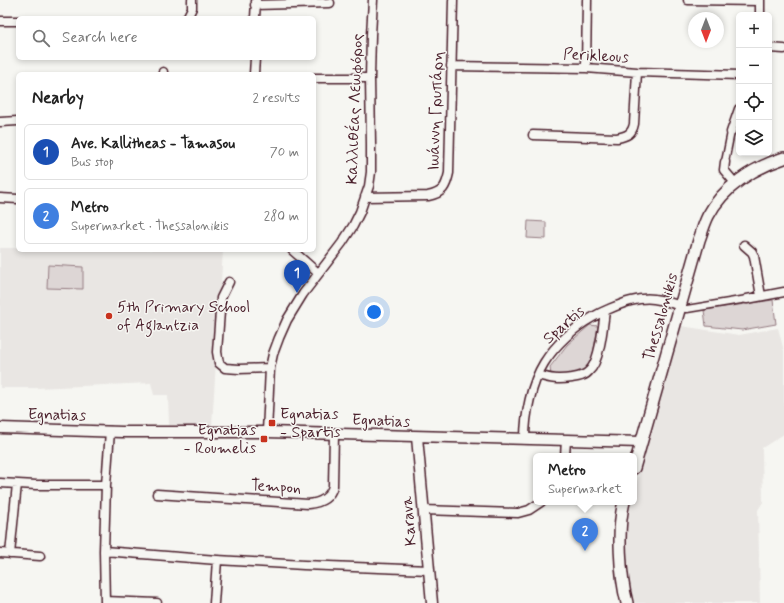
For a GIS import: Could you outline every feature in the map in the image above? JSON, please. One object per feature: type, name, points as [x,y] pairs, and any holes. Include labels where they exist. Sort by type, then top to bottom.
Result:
[{"type":"main road","name":"Thessalonikis","points":[[637,457],[699,240],[707,218],[720,198],[735,183],[754,170],[784,158]]},
{"type":"main road","points":[[623,505],[621,521],[621,550],[623,586],[627,603]]},
{"type":"street","points":[[189,16],[192,8],[192,0]]},
{"type":"street","name":"Καλλιθέας Λεωφόρος","points":[[267,432],[270,368],[273,354],[287,320],[303,294],[342,243],[353,226],[369,186],[371,172],[370,78],[373,0]]},
{"type":"street","name":"Ιωάννη Γρυπάρη","points":[[365,197],[428,196],[437,194],[448,182],[453,0]]},
{"type":"street","points":[[586,68],[587,0]]},
{"type":"street","points":[[688,0],[760,1],[760,12]]},
{"type":"street","points":[[255,16],[255,2],[330,3]]},
{"type":"street","points":[[0,21],[16,22]]},
{"type":"street","points":[[772,48],[784,48]]},
{"type":"street","points":[[254,60],[254,72]]},
{"type":"street","name":"Perikleous","points":[[451,66],[586,68],[637,72],[736,75]]},
{"type":"street","points":[[533,136],[617,138],[627,136],[633,130],[634,124],[637,72]]},
{"type":"street","points":[[316,78],[370,78]]},
{"type":"street","points":[[735,183],[724,170],[731,132],[736,118]]},
{"type":"street","points":[[0,122],[16,121]]},
{"type":"street","points":[[0,198],[16,199]]},
{"type":"street","points":[[744,245],[752,252],[754,256],[761,296]]},
{"type":"street","points":[[294,252],[318,273]]},
{"type":"street","points":[[229,282],[221,298],[217,352],[219,363],[226,368],[270,368]]},
{"type":"street","points":[[680,306],[687,310],[784,292]]},
{"type":"street","name":"Spartis","points":[[525,439],[526,416],[532,391],[538,375],[544,362],[569,334],[593,316],[627,301],[653,299],[680,306]]},
{"type":"street","points":[[538,375],[550,379],[566,379],[582,376],[590,371],[594,366],[602,336],[605,311]]},
{"type":"street","name":"Egnatias","points":[[0,428],[110,431],[267,432],[641,442]]},
{"type":"street","points":[[110,431],[106,485],[104,551],[105,602],[157,603]]},
{"type":"street","name":"Tempon","points":[[157,494],[308,504],[318,502],[328,496],[333,486],[334,434]]},
{"type":"street","name":"Karava","points":[[417,437],[432,603]]},
{"type":"street","points":[[565,453],[566,440]]},
{"type":"street","points":[[0,483],[36,485],[106,485]]},
{"type":"street","points":[[10,554],[17,484]]},
{"type":"street","points":[[423,510],[518,513],[529,510],[536,505]]},
{"type":"street","points":[[104,551],[217,560],[428,570]]},
{"type":"street","points":[[0,553],[40,556]]},
{"type":"street","points":[[214,603],[217,560]]},
{"type":"shaded area","points":[[528,221],[546,222],[546,239],[527,238]]},
{"type":"shaded area","name":"5th Primary School of Aglantzia","points":[[0,248],[16,248],[16,252],[223,252],[212,426],[169,425],[168,395],[154,395],[151,383],[0,388]]},
{"type":"shaded area","points":[[48,265],[83,267],[83,289],[47,288]]},
{"type":"shaded area","points":[[773,300],[776,324],[742,330],[706,326],[704,310]]},
{"type":"shaded area","points":[[590,325],[598,326],[592,360],[583,372],[551,376],[550,367],[567,345]]},
{"type":"shaded area","points":[[681,326],[739,335],[778,328],[784,351],[784,434],[762,448],[763,502],[758,510],[760,603],[634,603],[627,573],[627,515],[630,505],[637,505],[637,481]]},
{"type":"place","name":"Ave. Kallitheas - Tamasou","points":[[297,293]]},
{"type":"place","name":"5th Primary School of Aglantzia","points":[[109,316]]},
{"type":"place","name":"Egnatias - Spartis","points":[[272,423]]},
{"type":"place","name":"Egnatias - Roumelis","points":[[264,439]]},
{"type":"place","name":"Metro","points":[[585,551]]}]
